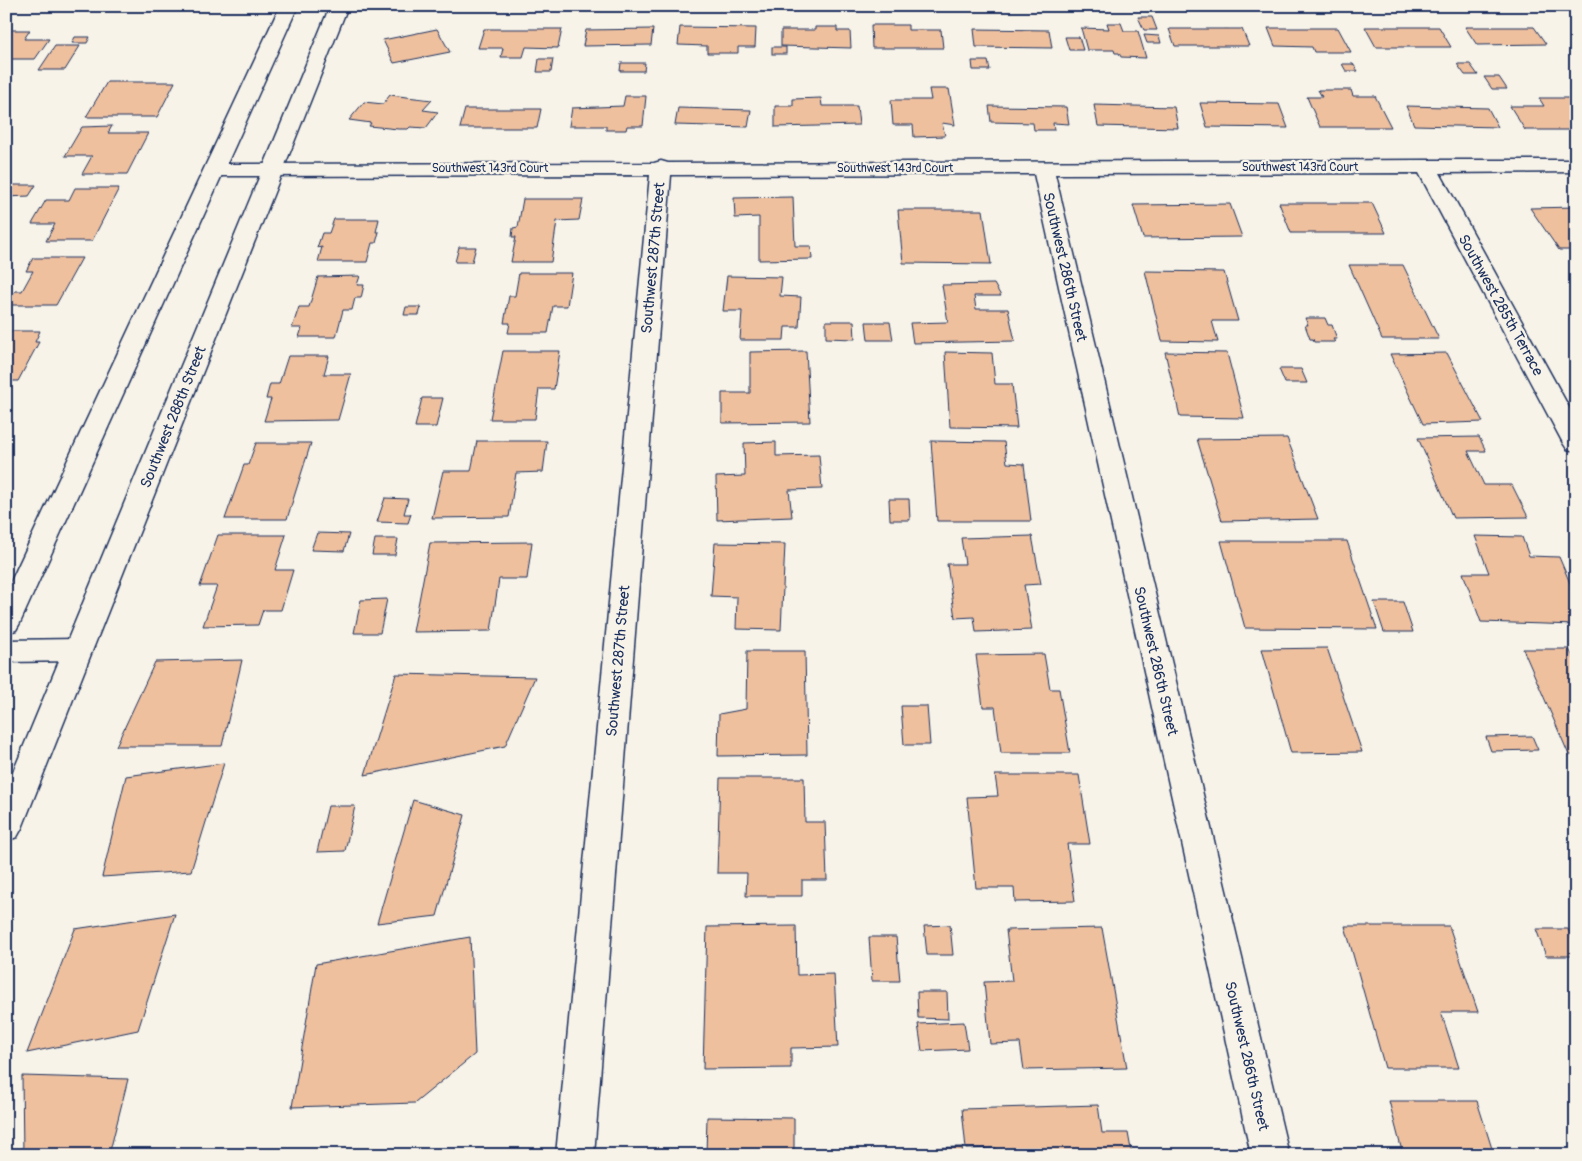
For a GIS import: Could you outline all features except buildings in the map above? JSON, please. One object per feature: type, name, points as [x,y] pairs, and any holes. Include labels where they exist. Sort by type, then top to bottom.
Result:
[{"type":"street","points":[[6,623],[289,6]]},
{"type":"street","name":"Southwest 288th Street","points":[[6,828],[275,169],[339,6]]},
{"type":"street","name":"Southwest 285th Terrace","points":[[1426,166],[1576,443]]},
{"type":"street","name":"Southwest 143rd Court","points":[[215,170],[661,167],[1576,166]]},
{"type":"street","name":"Southwest 287th Street","points":[[575,1155],[661,167]]},
{"type":"street","name":"Southwest 286th Street","points":[[1043,168],[1270,1155]]},
{"type":"street","points":[[6,650],[78,650]]}]
